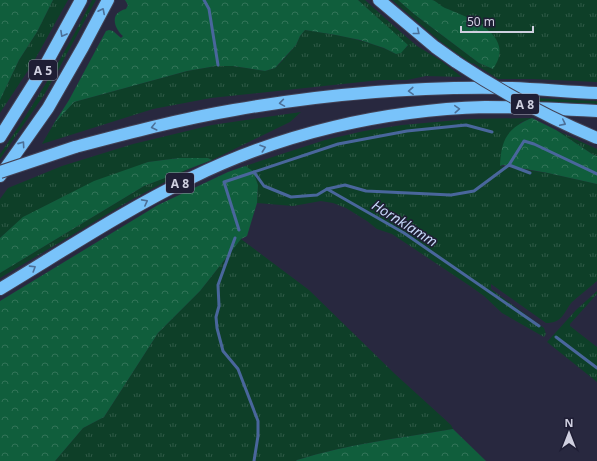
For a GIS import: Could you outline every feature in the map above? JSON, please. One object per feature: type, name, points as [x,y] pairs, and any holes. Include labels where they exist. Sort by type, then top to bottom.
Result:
[{"type":"highway","name":"A 5","points":[[0,137],[46,64],[81,0]]},
{"type":"highway","name":"A 5","points":[[0,176],[48,108],[108,0]]},
{"type":"highway","name":"A 8","points":[[379,0],[435,47],[486,82],[539,112],[597,138]]},
{"type":"highway","name":"A 8","points":[[0,172],[75,147],[184,120],[228,111],[290,102],[348,95],[420,90],[512,88],[597,93]]},
{"type":"highway","name":"A 8","points":[[0,289],[130,209],[219,165],[287,139],[334,126],[422,112],[485,107],[597,111]]},
{"type":"green space","points":[[0,0],[53,0],[37,32],[19,60],[0,100]]},
{"type":"green space","points":[[53,0],[68,0],[33,63],[0,113],[0,100],[19,60],[37,32]]},
{"type":"green space","points":[[92,0],[96,0],[44,95],[0,159],[0,154],[49,78]]},
{"type":"green space","points":[[125,0],[358,0],[408,45],[401,53],[396,54],[384,48],[360,40],[305,30],[300,36],[296,45],[275,68],[265,71],[233,66],[216,66],[187,71],[74,102],[53,125],[69,100],[106,31],[113,31],[121,38],[123,36],[117,29],[115,17],[121,11],[126,9],[128,5]]},
{"type":"green space","points":[[358,0],[365,0],[417,46],[440,60],[462,77],[426,76],[407,80],[380,80],[211,98],[153,109],[42,144],[53,125],[74,102],[187,71],[216,66],[233,66],[265,71],[275,68],[296,45],[300,36],[305,30],[363,41],[396,54],[408,46]]},
{"type":"green space","points":[[392,0],[398,0],[414,14],[479,63],[493,69],[466,17],[442,7],[432,0],[597,0],[597,82],[498,79],[473,63],[472,64],[441,42]]},
{"type":"green space","points":[[398,0],[432,0],[443,7],[478,23],[495,37],[499,47],[499,57],[493,69],[479,63],[414,14]]},
{"type":"green space","points":[[532,98],[597,101],[597,104],[538,101]]},
{"type":"green space","points":[[301,112],[290,122],[212,160],[208,158],[179,158],[148,162],[57,200],[24,217],[0,238],[0,199],[8,188],[62,166],[133,144],[212,125]]},
{"type":"green space","points":[[532,118],[520,123],[500,166],[548,173],[597,184],[597,281],[572,302],[562,317],[552,323],[546,323],[491,284],[491,289],[544,328],[546,334],[544,337],[502,313],[484,296],[392,234],[377,229],[346,208],[333,203],[321,201],[293,206],[257,203],[258,185],[253,172],[245,166],[325,140],[364,131],[402,125],[469,119]]},
{"type":"green space","points":[[532,118],[556,130],[597,156],[597,184],[548,173],[503,165],[500,166],[502,149],[507,136],[517,126]]},
{"type":"green space","points":[[556,130],[597,149],[597,156],[592,154]]},
{"type":"green space","points":[[179,158],[208,158],[212,160],[144,186],[0,273],[0,238],[23,217],[94,181],[148,162]]},
{"type":"green space","points":[[195,166],[131,200],[0,278],[0,273],[144,186]]},
{"type":"green space","points":[[245,166],[253,171],[258,185],[257,203],[247,236],[241,239],[200,291],[158,333],[104,417],[83,428],[55,461],[0,461],[0,301],[158,205],[228,172]]},
{"type":"green space","points":[[241,239],[309,290],[395,374],[451,425],[453,429],[335,450],[316,454],[296,461],[55,461],[83,428],[104,417],[158,333],[200,291]]},
{"type":"green space","points":[[597,291],[597,294],[570,324],[570,326],[597,347],[597,382],[547,342],[576,310]]},
{"type":"green space","points":[[453,429],[486,461],[296,461],[316,454],[335,450]]},
{"type":"waterway","points":[[204,0],[209,9],[218,65]]},
{"type":"waterway","points":[[239,230],[224,182],[338,144],[407,131],[466,125],[492,132]]},
{"type":"waterway","points":[[509,165],[524,141],[534,144],[597,174]]},
{"type":"waterway","points":[[327,189],[345,185],[366,191],[451,195],[474,191],[509,165],[530,173]]},
{"type":"waterway","name":"Hornklamm","points":[[254,172],[264,186],[291,197],[317,195],[327,189],[404,233],[539,326]]},
{"type":"waterway","points":[[235,238],[218,285],[219,306],[216,317],[217,328],[223,351],[238,369],[258,421],[258,436],[254,461]]},
{"type":"waterway","name":"Hornklamm","points":[[556,337],[597,368]]}]
